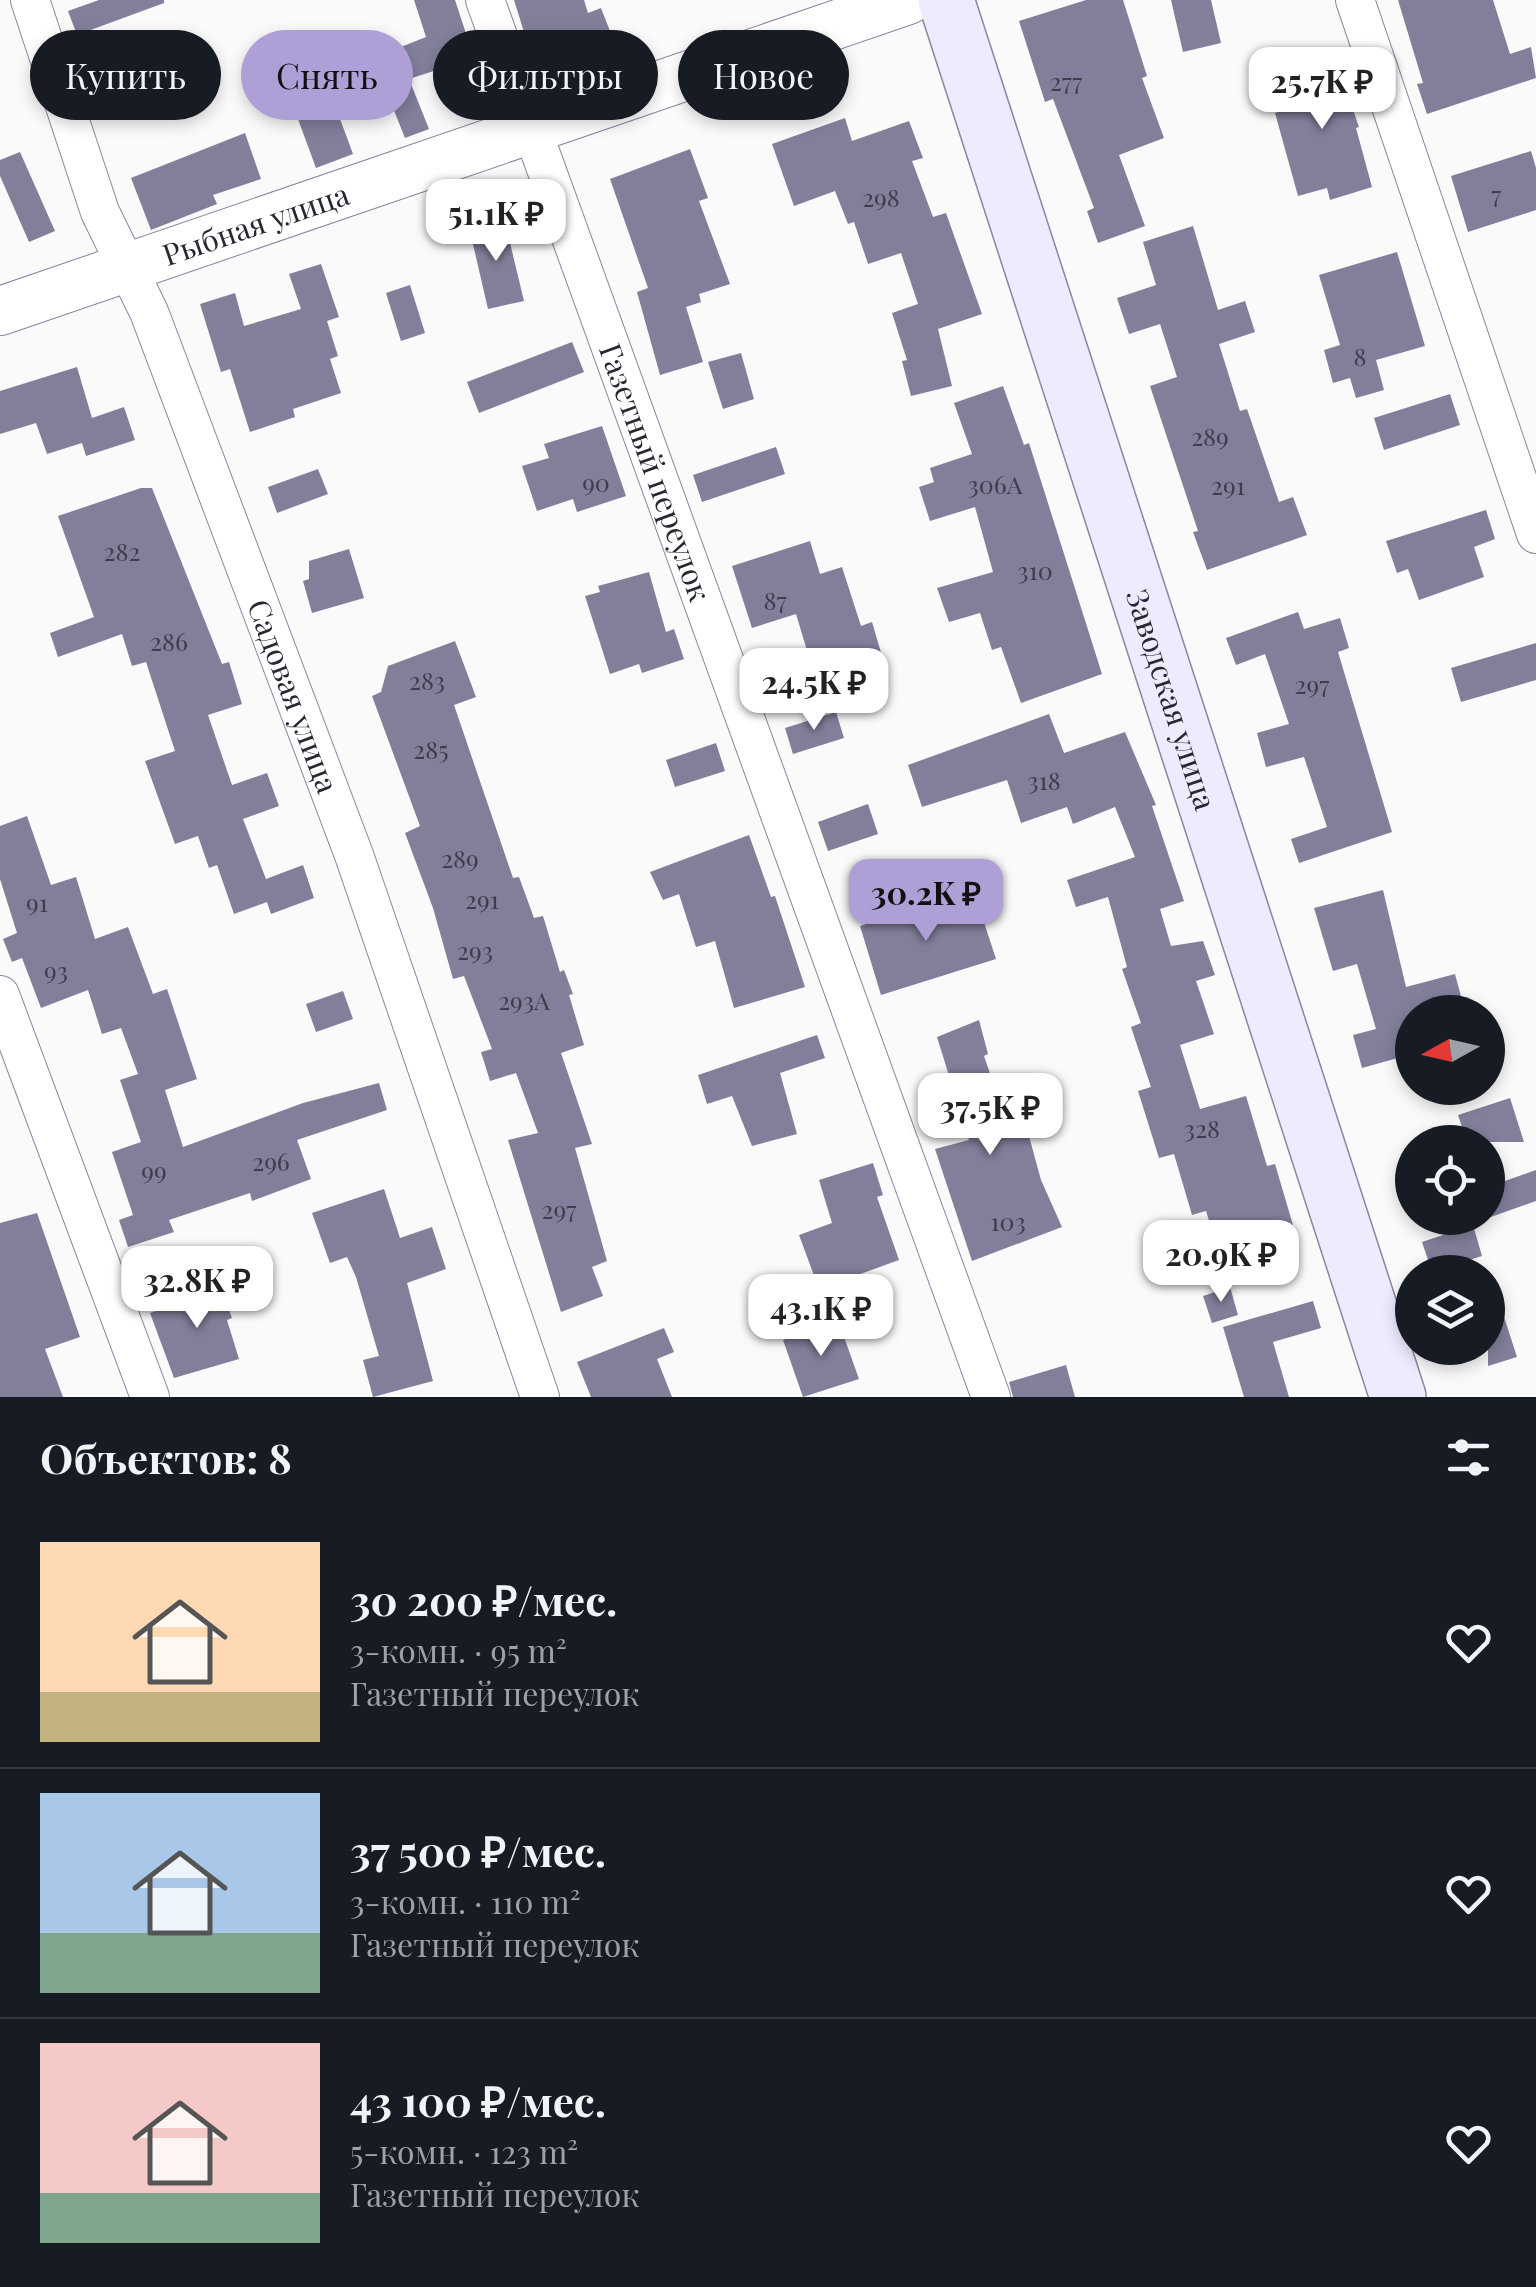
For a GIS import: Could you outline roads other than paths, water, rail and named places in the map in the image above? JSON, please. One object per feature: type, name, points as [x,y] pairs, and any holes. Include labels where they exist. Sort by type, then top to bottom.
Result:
[{"type":"main road","name":"Заводская улица","points":[[946,0],[1398,1397]]},
{"type":"street","name":"Садовая улица","points":[[30,0],[100,212],[156,330],[354,855],[540,1397]]},
{"type":"street","name":"Газетный переулок","points":[[485,0],[992,1397]]},
{"type":"street","name":"Рыбная улица","points":[[0,310],[535,131],[908,0]]},
{"type":"street","points":[[1355,0],[1536,534]]},
{"type":"street","points":[[0,995],[150,1397]]}]
